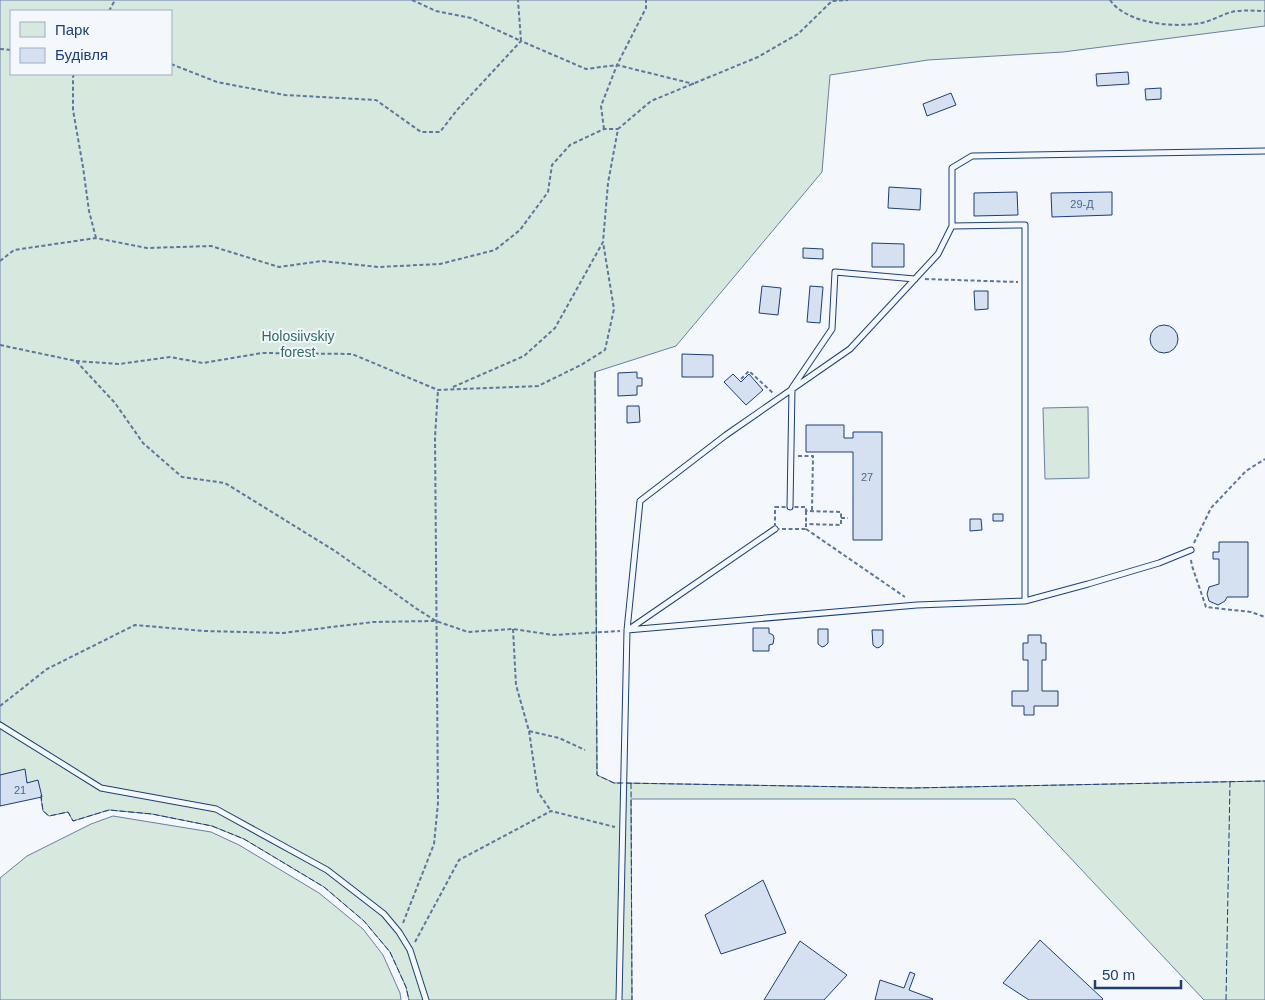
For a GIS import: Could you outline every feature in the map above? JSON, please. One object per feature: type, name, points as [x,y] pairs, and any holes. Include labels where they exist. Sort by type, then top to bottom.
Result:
[{"type":"lane","points":[[618,1000],[627,630],[640,501],[726,435],[850,350],[938,254],[952,226],[952,168],[972,156],[1265,151]]},
{"type":"lane","points":[[952,226],[1025,225],[1025,601]]},
{"type":"lane","points":[[790,507],[792,388],[832,329],[835,272],[915,279]]},
{"type":"lane","points":[[627,630],[775,529]]},
{"type":"lane","points":[[627,630],[917,605],[1025,601],[1159,563],[1191,550]]},
{"type":"lane","points":[[0,725],[101,788],[216,809],[327,870],[384,914],[400,932],[410,950],[426,1000]]},
{"type":"path","points":[[412,0],[436,10],[471,18],[586,69],[617,65],[694,84]]},
{"type":"path","points":[[172,64],[217,82],[285,95],[376,100],[421,132],[440,132],[457,110],[522,41],[518,0]]},
{"type":"path","points":[[604,129],[601,106],[617,65],[646,8],[646,0]]},
{"type":"path","points":[[0,345],[76,361],[119,364],[170,357],[203,363],[262,353],[352,354],[438,390],[538,386],[581,365],[606,350],[614,309],[602,242],[608,183],[618,129],[651,100],[758,58],[798,34],[832,2],[848,0]]},
{"type":"path","points":[[1110,0],[1115,7],[1145,22],[1168,25],[1201,23],[1236,11],[1265,10]]},
{"type":"path","points":[[74,75],[73,110],[83,167],[88,211],[96,238]]},
{"type":"path","points":[[0,261],[14,250],[96,238],[147,248],[211,246],[279,267],[322,261],[378,267],[440,264],[495,250],[520,230],[548,192],[552,165],[570,144],[604,129],[618,129]]},
{"type":"path","points":[[451,388],[524,356],[555,328],[602,242]]},
{"type":"path","points":[[915,279],[1025,282]]},
{"type":"path","points":[[76,361],[115,403],[143,443],[182,477],[225,483],[335,551],[436,621],[468,632],[513,629],[553,635],[627,630]]},
{"type":"path","points":[[741,379],[749,372],[779,398]]},
{"type":"path","points":[[400,932],[434,844],[438,802],[434,437],[438,390]]},
{"type":"path","points":[[791,456],[813,456],[812,512]]},
{"type":"path","points":[[1265,459],[1246,471],[1211,508],[1191,550],[1192,566],[1206,608],[1250,612],[1265,617]]},
{"type":"path","points":[[806,529],[806,507],[775,507],[775,529],[806,529],[917,605]]},
{"type":"path","points":[[806,512],[841,512],[841,525],[806,524]]},
{"type":"path","points":[[841,518],[848,518]]},
{"type":"path","points":[[0,706],[47,669],[135,625],[204,631],[283,632],[373,622],[436,621]]},
{"type":"path","points":[[513,629],[516,686],[529,731],[538,792],[551,811],[622,829]]},
{"type":"path","points":[[529,731],[559,738],[585,750]]},
{"type":"path","points":[[410,950],[459,860],[551,811]]},
{"type":"green space","name":"Holosiivskiy forest","points":[[0,0],[1265,0],[1265,26],[1063,52],[928,60],[830,75],[822,172],[676,346],[595,372],[597,775],[614,783],[911,788],[1265,781],[1265,1000],[1204,1000],[1015,799],[631,799],[632,1000],[409,1000],[406,987],[390,952],[364,921],[324,887],[244,839],[212,826],[152,814],[109,810],[73,821],[68,812],[49,816],[43,811],[38,781],[27,783],[24,770],[0,775]]},
{"type":"green space","points":[[1088,407],[1089,478],[1045,479],[1043,408]]},
{"type":"green space","points":[[113,816],[211,832],[239,845],[319,893],[363,929],[383,955],[400,993],[401,1000],[0,1000],[0,878],[27,856],[91,824]]},
{"type":"building","points":[[1128,72],[1129,84],[1097,86],[1096,74]]},
{"type":"building","points":[[1161,88],[1161,99],[1146,100],[1145,89]]},
{"type":"building","points":[[951,93],[956,105],[927,116],[923,104]]},
{"type":"building","points":[[889,187],[921,189],[920,210],[888,208]]},
{"type":"building","points":[[1017,192],[1018,215],[974,216],[974,193]]},
{"type":"building","points":[[1112,192],[1112,215],[1052,217],[1051,193]]},
{"type":"building","points":[[872,243],[904,244],[904,267],[872,267]]},
{"type":"building","points":[[803,248],[823,249],[823,259],[803,258]]},
{"type":"building","points":[[762,286],[781,288],[778,315],[759,313]]},
{"type":"building","points":[[810,286],[823,287],[820,323],[807,322]]},
{"type":"building","points":[[974,291],[988,291],[988,309],[975,310]]},
{"type":"building","points":[[1164,325],[1174,329],[1178,339],[1174,349],[1164,353],[1154,349],[1150,339],[1154,329]]},
{"type":"building","points":[[682,354],[713,355],[713,377],[682,377]]},
{"type":"building","points":[[637,372],[637,378],[642,378],[642,386],[637,386],[637,395],[618,396],[618,373]]},
{"type":"building","points":[[733,374],[741,382],[749,374],[763,390],[746,405],[724,382]]},
{"type":"building","points":[[627,406],[639,406],[640,422],[627,423]]},
{"type":"building","points":[[806,425],[844,425],[844,438],[853,438],[853,432],[882,432],[882,540],[853,540],[853,452],[806,452]]},
{"type":"building","points":[[993,514],[1003,514],[1003,521],[993,521]]},
{"type":"building","points":[[970,519],[981,519],[982,530],[970,531]]},
{"type":"building","points":[[1219,542],[1248,542],[1248,597],[1227,597],[1225,601],[1218,605],[1209,601],[1207,594],[1209,587],[1219,584],[1219,559],[1213,559],[1213,552],[1219,552]]},
{"type":"building","points":[[753,628],[769,628],[769,633],[774,638],[773,644],[769,645],[769,651],[753,651]]},
{"type":"building","points":[[818,629],[828,629],[828,643],[822,647],[818,644]]},
{"type":"building","points":[[872,630],[883,630],[883,644],[880,647],[877,648],[873,645]]},
{"type":"building","points":[[1028,635],[1041,635],[1041,643],[1046,643],[1046,660],[1042,660],[1042,691],[1058,691],[1058,706],[1034,706],[1034,715],[1024,715],[1024,706],[1012,706],[1012,691],[1028,691],[1028,660],[1023,660],[1023,643],[1028,643]]},
{"type":"building","points":[[25,769],[27,783],[38,780],[42,797],[0,806],[0,775]]},
{"type":"building","points":[[763,880],[786,933],[721,954],[705,915]]},
{"type":"building","points":[[1040,940],[1103,999],[1029,1000],[1003,983]]},
{"type":"building","points":[[800,941],[847,975],[824,1000],[764,1000]]},
{"type":"building","points":[[910,972],[915,974],[909,990],[932,1000],[875,1000],[880,980],[904,988]]},
{"type":"fence","points":[[595,372],[597,775],[614,783],[911,788],[1265,781]]},
{"type":"fence","points":[[1226,1000],[1230,782]]},
{"type":"fence","points":[[631,783],[632,1000]]},
{"type":"fence","points":[[41,795],[43,811],[49,816],[68,812],[73,821],[109,810],[152,814],[212,826],[244,839],[324,887],[364,921],[390,952],[406,987],[409,1000]]}]
